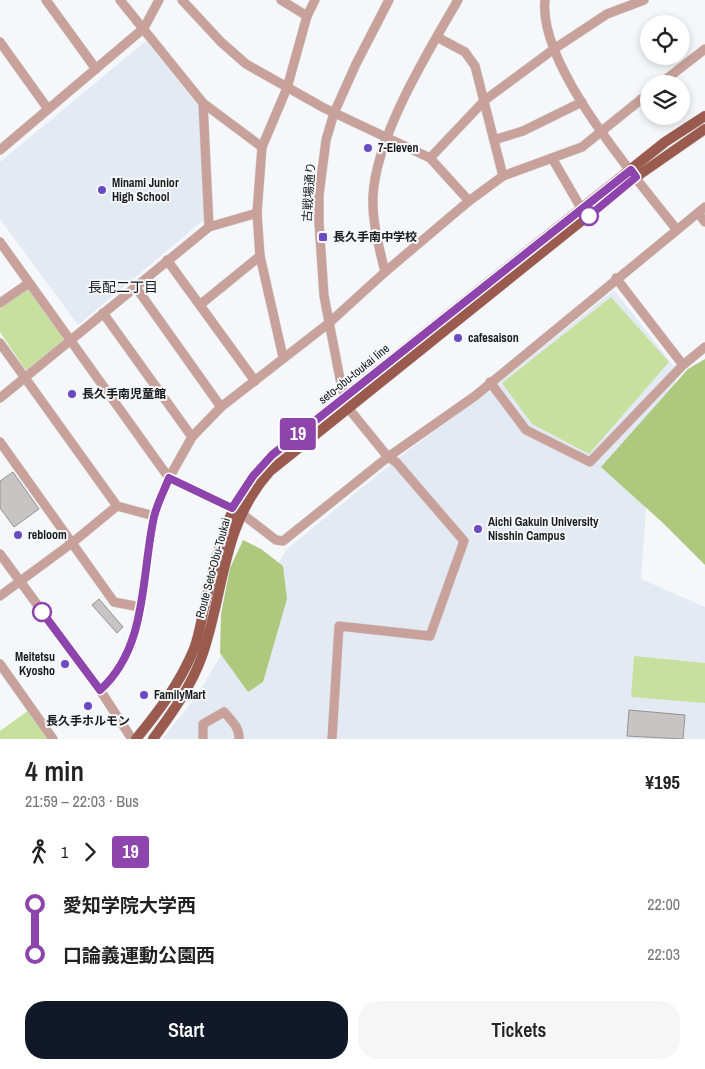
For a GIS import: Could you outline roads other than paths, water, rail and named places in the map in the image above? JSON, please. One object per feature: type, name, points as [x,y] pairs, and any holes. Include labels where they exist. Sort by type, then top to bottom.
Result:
[{"type":"main road","name":"seto-obu-toukai line","points":[[136,739],[163,706],[182,676],[195,647],[223,533],[237,510],[253,476],[272,455],[581,208],[634,174],[665,142],[705,116]]},
{"type":"main road","name":"Route Seto-Obu-Toukai","points":[[153,739],[190,683],[201,657],[237,510],[275,467],[349,409],[634,174],[705,128]]},
{"type":"street","points":[[46,0],[96,69]]},
{"type":"street","points":[[120,0],[203,103],[262,147]]},
{"type":"street","points":[[0,137],[3,147],[144,28],[160,0]]},
{"type":"street","points":[[182,0],[221,42],[246,64],[334,113],[430,158],[469,201]]},
{"type":"street","points":[[281,0],[307,16]]},
{"type":"street","points":[[283,357],[260,256],[257,213],[262,147],[287,88],[307,16],[315,0]]},
{"type":"street","name":"古戦場通り","points":[[349,409],[329,323],[320,243],[319,195],[326,140],[334,113],[389,0]]},
{"type":"street","points":[[385,272],[376,232],[373,196],[386,138],[437,37],[458,0]]},
{"type":"street","points":[[545,0],[546,29],[554,49],[582,102],[600,132],[676,229]]},
{"type":"street","points":[[430,158],[485,100],[554,49],[607,14],[644,0]]},
{"type":"street","points":[[437,37],[465,52],[475,66],[503,176]]},
{"type":"street","points":[[0,42],[48,109]]},
{"type":"street","points":[[672,75],[705,49]]},
{"type":"street","points":[[100,690],[110,681],[131,646],[140,607],[154,516],[169,478],[192,437],[221,406],[329,323],[385,272],[469,201],[503,176],[582,147],[640,100]]},
{"type":"street","points":[[494,140],[522,131],[582,102]]},
{"type":"street","points":[[203,103],[209,226]]},
{"type":"street","points":[[552,158],[581,208]]},
{"type":"street","points":[[0,242],[169,478],[237,510],[276,540],[283,541],[388,457],[475,396],[616,278],[701,210],[705,222]]},
{"type":"street","points":[[0,398],[102,312],[209,226],[257,213]]},
{"type":"street","points":[[201,304],[260,256]]},
{"type":"street","points":[[167,260],[201,304],[255,381]]},
{"type":"street","points":[[616,278],[683,365]]},
{"type":"street","points":[[0,303],[29,283]]},
{"type":"street","points":[[135,286],[221,406]]},
{"type":"street","points":[[102,312],[192,437]]},
{"type":"street","points":[[0,343],[117,506],[154,516]]},
{"type":"street","points":[[490,382],[526,430],[590,462],[683,365],[705,347]]},
{"type":"street","points":[[332,739],[338,626],[430,636],[464,541],[396,462],[388,457],[349,409]]},
{"type":"street","points":[[0,442],[114,602],[140,607]]},
{"type":"street","points":[[0,596],[16,577],[72,543],[117,506]]},
{"type":"street","points":[[0,554],[100,690],[132,739]]},
{"type":"street","points":[[0,664],[53,739]]},
{"type":"street","points":[[203,739],[203,724],[224,712],[234,722],[240,734],[239,739]]},
{"type":"place","name":"7-Eleven","points":[[368,148]]},
{"type":"place","name":"Minami Junior High School","points":[[102,190]]},
{"type":"place","name":"長久手南中学校","points":[[323,237]]},
{"type":"place","name":"cafesaison","points":[[458,338]]},
{"type":"place","name":"長久手南児童館","points":[[72,394]]},
{"type":"place","name":"Aichi Gakuin University Nisshin Campus","points":[[478,529]]},
{"type":"place","name":"rebloom","points":[[18,535]]},
{"type":"place","name":"Meitetsu Kyosho","points":[[65,664]]},
{"type":"place","name":"FamilyMart","points":[[144,695]]},
{"type":"place","name":"長久手ホルモン","points":[[88,706]]},
{"type":"district","name":"長配二丁目","points":[[123,287]]}]
